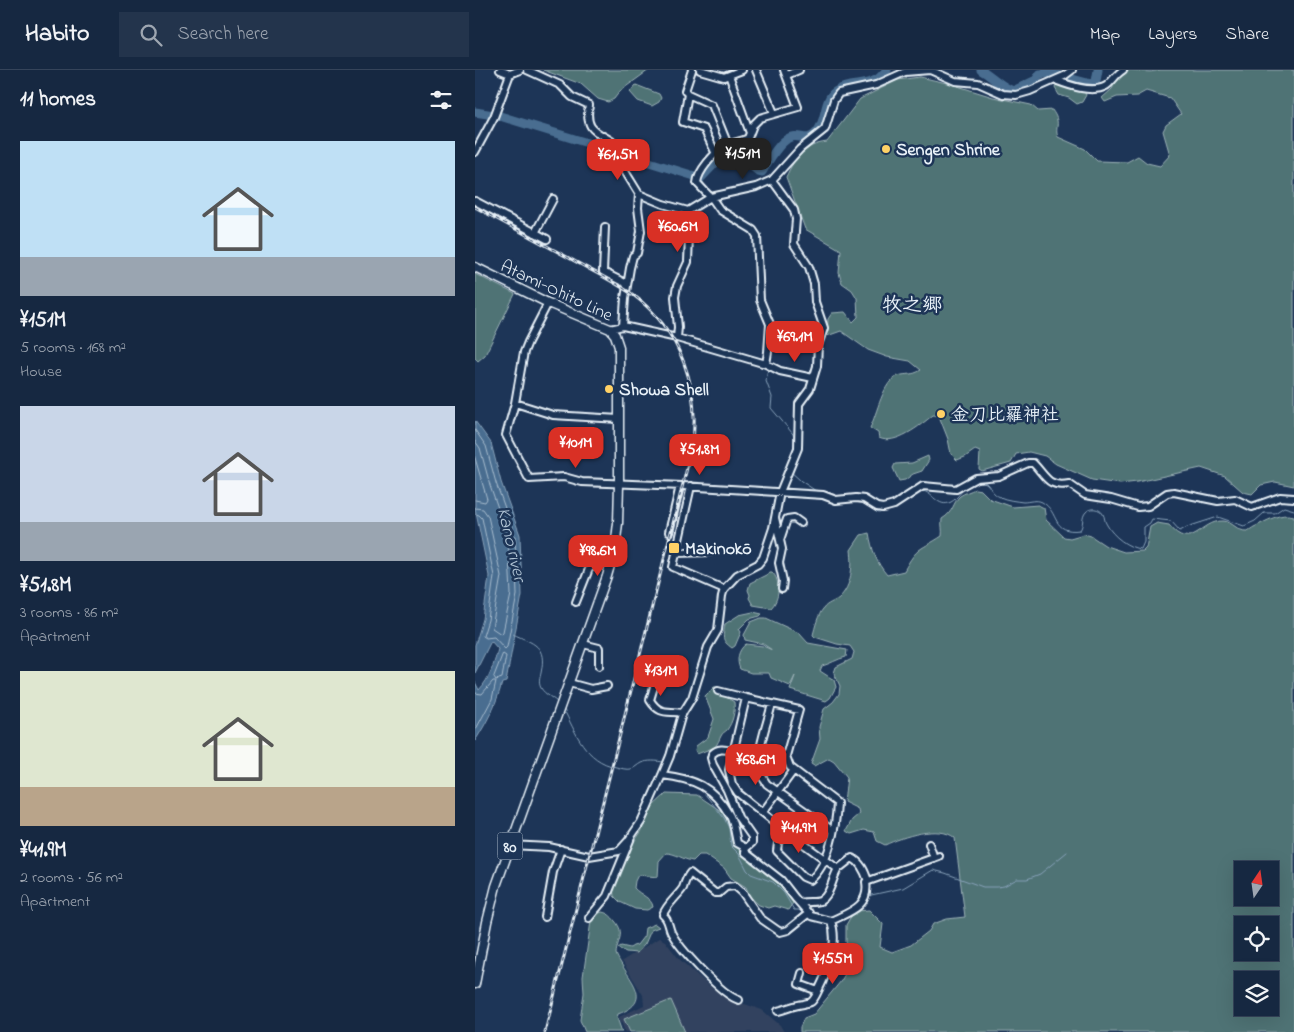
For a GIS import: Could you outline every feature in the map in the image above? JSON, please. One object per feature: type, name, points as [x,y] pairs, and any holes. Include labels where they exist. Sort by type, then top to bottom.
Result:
[{"type":"main road","name":"Atami-Ohito Line","points":[[475,267],[548,303],[610,328],[615,335],[619,347],[619,484],[615,548],[583,644],[510,845]]},
{"type":"main road","name":"80","points":[[475,984],[487,922],[510,845]]},
{"type":"street","points":[[500,70],[509,74],[520,70]]},
{"type":"street","points":[[527,70],[560,85],[572,97],[589,105],[588,117],[591,126],[595,132],[617,146],[615,155],[639,194],[638,208],[641,231],[637,253],[632,260],[627,284],[623,326]]},
{"type":"street","points":[[692,70],[685,89],[688,94],[711,105],[728,145]]},
{"type":"street","points":[[700,70],[720,77],[741,70]]},
{"type":"street","points":[[757,70],[774,113]]},
{"type":"street","points":[[768,365],[769,324],[760,300],[757,236],[753,230],[720,210],[714,197],[697,184],[698,178],[716,154],[728,145],[746,139],[757,120],[774,113],[798,107],[785,73],[799,70]]},
{"type":"street","points":[[639,194],[663,204],[688,211],[714,197],[756,187],[772,180],[800,149],[825,129],[834,100],[839,93],[876,86],[901,74],[930,70],[955,81],[979,83],[1009,95],[1030,91],[1064,76],[1072,70]]},
{"type":"street","points":[[1055,80],[1086,88],[1099,89],[1107,86],[1123,70]]},
{"type":"street","points":[[475,152],[494,117],[509,74]]},
{"type":"street","points":[[729,75],[750,133]]},
{"type":"street","points":[[688,94],[683,122],[704,129],[716,154]]},
{"type":"street","points":[[510,845],[548,847],[589,856],[615,852],[621,849],[641,822],[670,756],[683,713],[692,698],[708,647],[718,630],[724,589],[737,575],[762,561],[773,528],[780,492],[798,448],[799,404],[810,389],[817,366],[818,345],[824,328],[815,302],[815,284],[809,267],[794,244],[796,219],[794,210],[772,180]]},
{"type":"street","points":[[535,232],[553,199]]},
{"type":"street","points":[[475,201],[547,239]]},
{"type":"street","points":[[677,338],[678,327],[675,296],[677,286],[688,262],[688,211]]},
{"type":"street","points":[[605,227],[603,272],[627,284]]},
{"type":"street","points":[[548,303],[524,352],[515,403],[506,435],[529,479],[565,477],[582,482],[691,486],[823,495],[837,500],[864,499],[877,507],[883,508],[894,504],[923,486],[956,489],[976,478],[999,476],[1028,463],[1033,464],[1048,480],[1056,485],[1069,484],[1085,495],[1111,499],[1138,507],[1148,506],[1167,493],[1174,492],[1217,501],[1235,499],[1252,507],[1280,497],[1294,498]]},
{"type":"street","points":[[610,328],[623,326],[677,338],[768,365],[780,371],[813,378]]},
{"type":"street","points":[[515,403],[553,415],[619,419]]},
{"type":"street","points":[[669,532],[680,486]]},
{"type":"street","points":[[691,486],[673,565],[675,569],[724,589]]},
{"type":"street","points":[[775,517],[782,549],[779,563],[783,581],[782,588]]},
{"type":"street","points":[[780,541],[787,519],[794,518],[801,523]]},
{"type":"street","points":[[576,602],[589,569],[615,548]]},
{"type":"street","points":[[676,552],[710,552]]},
{"type":"street","points":[[583,644],[599,648],[599,666]]},
{"type":"street","points":[[659,670],[650,700],[657,710],[667,713],[683,713]]},
{"type":"street","points":[[569,683],[591,689],[607,686]]},
{"type":"street","points":[[718,692],[799,710],[786,756],[787,761],[794,770],[837,803],[831,845],[825,859],[812,878],[807,880],[777,851],[778,843],[787,831]]},
{"type":"street","points":[[746,698],[732,750],[729,770],[732,784],[738,793],[837,869]]},
{"type":"street","points":[[772,704],[759,756],[758,767],[760,774],[767,784],[833,831]]},
{"type":"street","points":[[732,750],[717,750],[711,758],[713,766],[738,816],[752,837],[752,843],[746,848]]},
{"type":"street","points":[[763,812],[794,770]]},
{"type":"street","points":[[662,775],[692,780],[708,788],[731,816],[737,843],[746,848]]},
{"type":"street","points":[[589,918],[607,896],[631,837]]},
{"type":"street","points":[[868,881],[937,857],[929,844]]},
{"type":"street","points":[[746,848],[745,852],[781,880],[800,903],[809,913],[811,916],[831,921],[862,903],[866,895],[866,882],[868,881],[864,870],[853,858],[837,869],[831,886],[822,899],[800,903]]},
{"type":"street","points":[[545,917],[553,872],[561,850]]},
{"type":"street","points":[[739,1000],[735,999],[689,957],[671,932],[669,921],[663,914],[684,886],[687,877],[691,873],[715,893],[719,893],[726,887],[735,886],[742,892],[759,918],[780,932],[788,930],[809,913]]},
{"type":"street","points":[[777,1011],[812,1002],[829,964],[834,942],[831,921]]},
{"type":"street","points":[[815,960],[829,964]]},
{"type":"street","points":[[802,973],[799,984],[818,991]]},
{"type":"shaded area","points":[[659,938],[665,941],[679,959],[712,988],[736,1001],[762,1010],[780,1025],[784,1032],[625,1032],[619,1017],[644,1005],[643,995],[622,961]]},
{"type":"green space","points":[[543,70],[649,70],[608,102],[598,99],[581,84]]},
{"type":"green space","points":[[1129,70],[1148,72],[1159,70],[1294,70],[1294,486],[1275,482],[1261,485],[1252,494],[1243,492],[1225,476],[1201,468],[1120,484],[1092,480],[1056,464],[1045,456],[1029,452],[1016,454],[1011,463],[982,471],[979,469],[980,452],[975,450],[957,460],[951,454],[948,439],[939,416],[933,415],[915,429],[900,437],[885,440],[879,438],[878,433],[870,428],[884,391],[888,384],[898,376],[921,370],[910,361],[887,357],[868,350],[841,331],[827,336],[828,319],[832,313],[845,312],[853,322],[858,317],[857,298],[852,290],[842,283],[839,273],[841,250],[805,229],[786,177],[801,153],[812,146],[827,142],[860,99],[898,80],[920,77],[993,97],[1031,105],[1038,111],[1052,110],[1057,119],[1058,137],[1085,149],[1097,161],[1127,162],[1138,156],[1147,163],[1160,166],[1170,155],[1163,131],[1166,125],[1181,114],[1170,98],[1146,91],[1137,96],[1117,97],[1105,102],[1102,98],[1112,89],[1119,74]]},
{"type":"green space","points":[[1057,82],[1083,89],[1086,95],[1082,102],[1077,104],[1069,98],[1059,95],[1055,88]]},
{"type":"green space","points":[[636,85],[659,94],[661,98],[659,102],[652,106],[638,101],[630,92]]},
{"type":"green space","points":[[475,274],[515,294],[485,355],[478,361],[475,358]]},
{"type":"green space","points":[[928,456],[929,460],[922,471],[899,481],[893,468],[895,464],[912,463]]},
{"type":"green space","points":[[975,489],[981,490],[990,499],[1013,507],[1038,505],[1044,508],[1046,520],[1064,537],[1070,538],[1084,534],[1091,536],[1106,546],[1124,552],[1143,551],[1146,548],[1150,527],[1157,523],[1169,525],[1177,533],[1190,536],[1215,522],[1226,521],[1241,530],[1247,531],[1279,516],[1294,516],[1294,1032],[800,1032],[804,1018],[814,1014],[841,981],[849,967],[851,952],[846,942],[846,925],[857,911],[869,910],[883,924],[880,947],[892,952],[911,945],[929,931],[933,924],[947,919],[965,917],[955,838],[940,832],[920,833],[885,845],[877,841],[874,832],[864,830],[851,834],[846,831],[852,820],[859,814],[858,809],[844,802],[847,777],[834,761],[829,758],[814,766],[811,764],[820,739],[819,727],[824,709],[839,694],[840,686],[834,673],[836,667],[852,659],[854,652],[850,646],[837,644],[813,635],[823,609],[826,605],[839,598],[847,588],[852,569],[851,550],[861,535],[869,533],[875,556],[887,575],[904,571],[916,553],[942,536],[942,519],[949,513],[962,495]]},
{"type":"green space","points":[[770,572],[775,576],[778,585],[778,595],[774,604],[771,608],[753,605],[749,598],[748,590],[750,583]]},
{"type":"green space","points":[[753,612],[762,614],[749,619],[739,629],[741,632],[735,646],[732,648],[726,643],[724,638],[725,624],[739,615]]},
{"type":"green space","points":[[766,618],[799,633],[808,643],[847,650],[846,657],[822,666],[820,671],[834,680],[836,687],[830,698],[826,701],[790,690],[795,676],[790,686],[771,678],[769,673],[751,673],[740,669],[739,655],[741,649],[746,644],[763,646],[772,650],[763,644],[745,640],[744,635],[751,622]]},
{"type":"green space","points":[[714,687],[722,690],[723,695],[734,702],[733,717],[729,727],[721,735],[715,747],[697,754],[696,746],[708,737],[714,719],[705,696]]},
{"type":"green space","points":[[666,794],[697,795],[721,811],[727,818],[732,841],[737,846],[744,848],[765,873],[780,882],[793,903],[788,910],[774,906],[768,908],[759,905],[750,897],[746,887],[731,878],[724,868],[705,855],[699,855],[693,861],[666,853],[659,861],[658,877],[638,875],[635,881],[634,888],[648,899],[653,907],[647,910],[635,909],[620,902],[614,896],[613,888],[629,849],[641,832],[653,806]]},
{"type":"green space","points":[[602,912],[611,916],[620,930],[616,954],[637,995],[636,1002],[630,1008],[618,1014],[617,1018],[622,1032],[585,1032],[580,1020],[584,993],[583,977],[591,921],[594,915]]},
{"type":"green space","points":[[655,924],[659,927],[651,930],[645,944],[637,953],[626,952],[618,948],[621,946],[630,948],[637,945],[644,936],[645,928]]},
{"type":"green space","points":[[671,1000],[685,1032],[630,1032],[624,1019]]},
{"type":"water","name":"Kano river","points":[[475,421],[491,443],[501,482],[520,535],[522,595],[506,682],[502,683],[491,713],[475,741],[475,682],[479,690],[489,676],[498,649],[491,641],[475,673],[475,645],[483,619],[489,576],[475,508]]},
{"type":"waterway","points":[[475,112],[500,116],[701,178],[723,155],[731,150],[762,172],[774,152],[787,139],[795,136],[807,138],[816,133],[822,123],[829,100],[835,92],[844,87],[871,82],[879,78],[887,70]]},
{"type":"waterway","points":[[981,70],[1004,87],[1013,91],[1036,80],[1040,74],[1050,73],[1091,84],[1096,81],[1098,70]]},
{"type":"waterway","points":[[701,179],[712,193]]},
{"type":"waterway","points":[[744,221],[761,234],[762,272]]},
{"type":"waterway","points":[[770,362],[771,354]]},
{"type":"waterway","points":[[768,368],[766,381],[772,397],[771,408],[793,434],[795,442]]},
{"type":"waterway","points":[[790,471],[819,493]]},
{"type":"waterway","points":[[972,484],[978,482],[986,483],[996,494],[1005,499],[1023,502],[1040,501],[1048,506],[1060,526],[1064,529],[1080,530],[1086,512],[1090,509],[1097,509],[1102,512],[1106,524],[1117,537],[1126,544],[1141,549],[1144,542],[1144,527],[1152,519],[1171,521],[1180,531],[1218,517],[1244,526],[1255,521],[1264,513],[1275,513],[1284,507],[1294,510]]},
{"type":"waterway","points":[[922,491],[939,502],[946,504],[953,501],[966,487]]},
{"type":"waterway","points":[[839,503],[858,501],[865,503]]},
{"type":"waterway","points":[[872,508],[879,513],[891,509]]},
{"type":"waterway","points":[[513,634],[533,643],[540,651],[542,656],[540,686],[545,693],[559,704]]},
{"type":"waterway","points":[[563,708],[583,745],[596,759],[605,764],[629,769],[647,761],[664,762]]},
{"type":"waterway","points":[[700,788],[724,818],[729,828],[731,846],[739,854],[747,870],[751,874],[773,882],[784,893],[794,910],[802,910]]},
{"type":"waterway","points":[[867,896],[903,888],[933,870],[983,887],[1004,886],[1017,879],[1027,879],[1040,874],[1067,852]]},
{"type":"waterway","points":[[856,904],[863,897]]},
{"type":"railway","points":[[475,207],[617,284],[649,309],[675,343],[684,362],[693,404],[692,448],[545,1032]]},
{"type":"place","name":"Sengen Shrine","points":[[886,149]]},
{"type":"place","name":"Showa Shell","points":[[609,389]]},
{"type":"place","name":"金刀比羅神社","points":[[941,414]]},
{"type":"place","name":"Makinokō","points":[[674,548]]},
{"type":"district","name":"牧之郷","points":[[912,304]]}]
